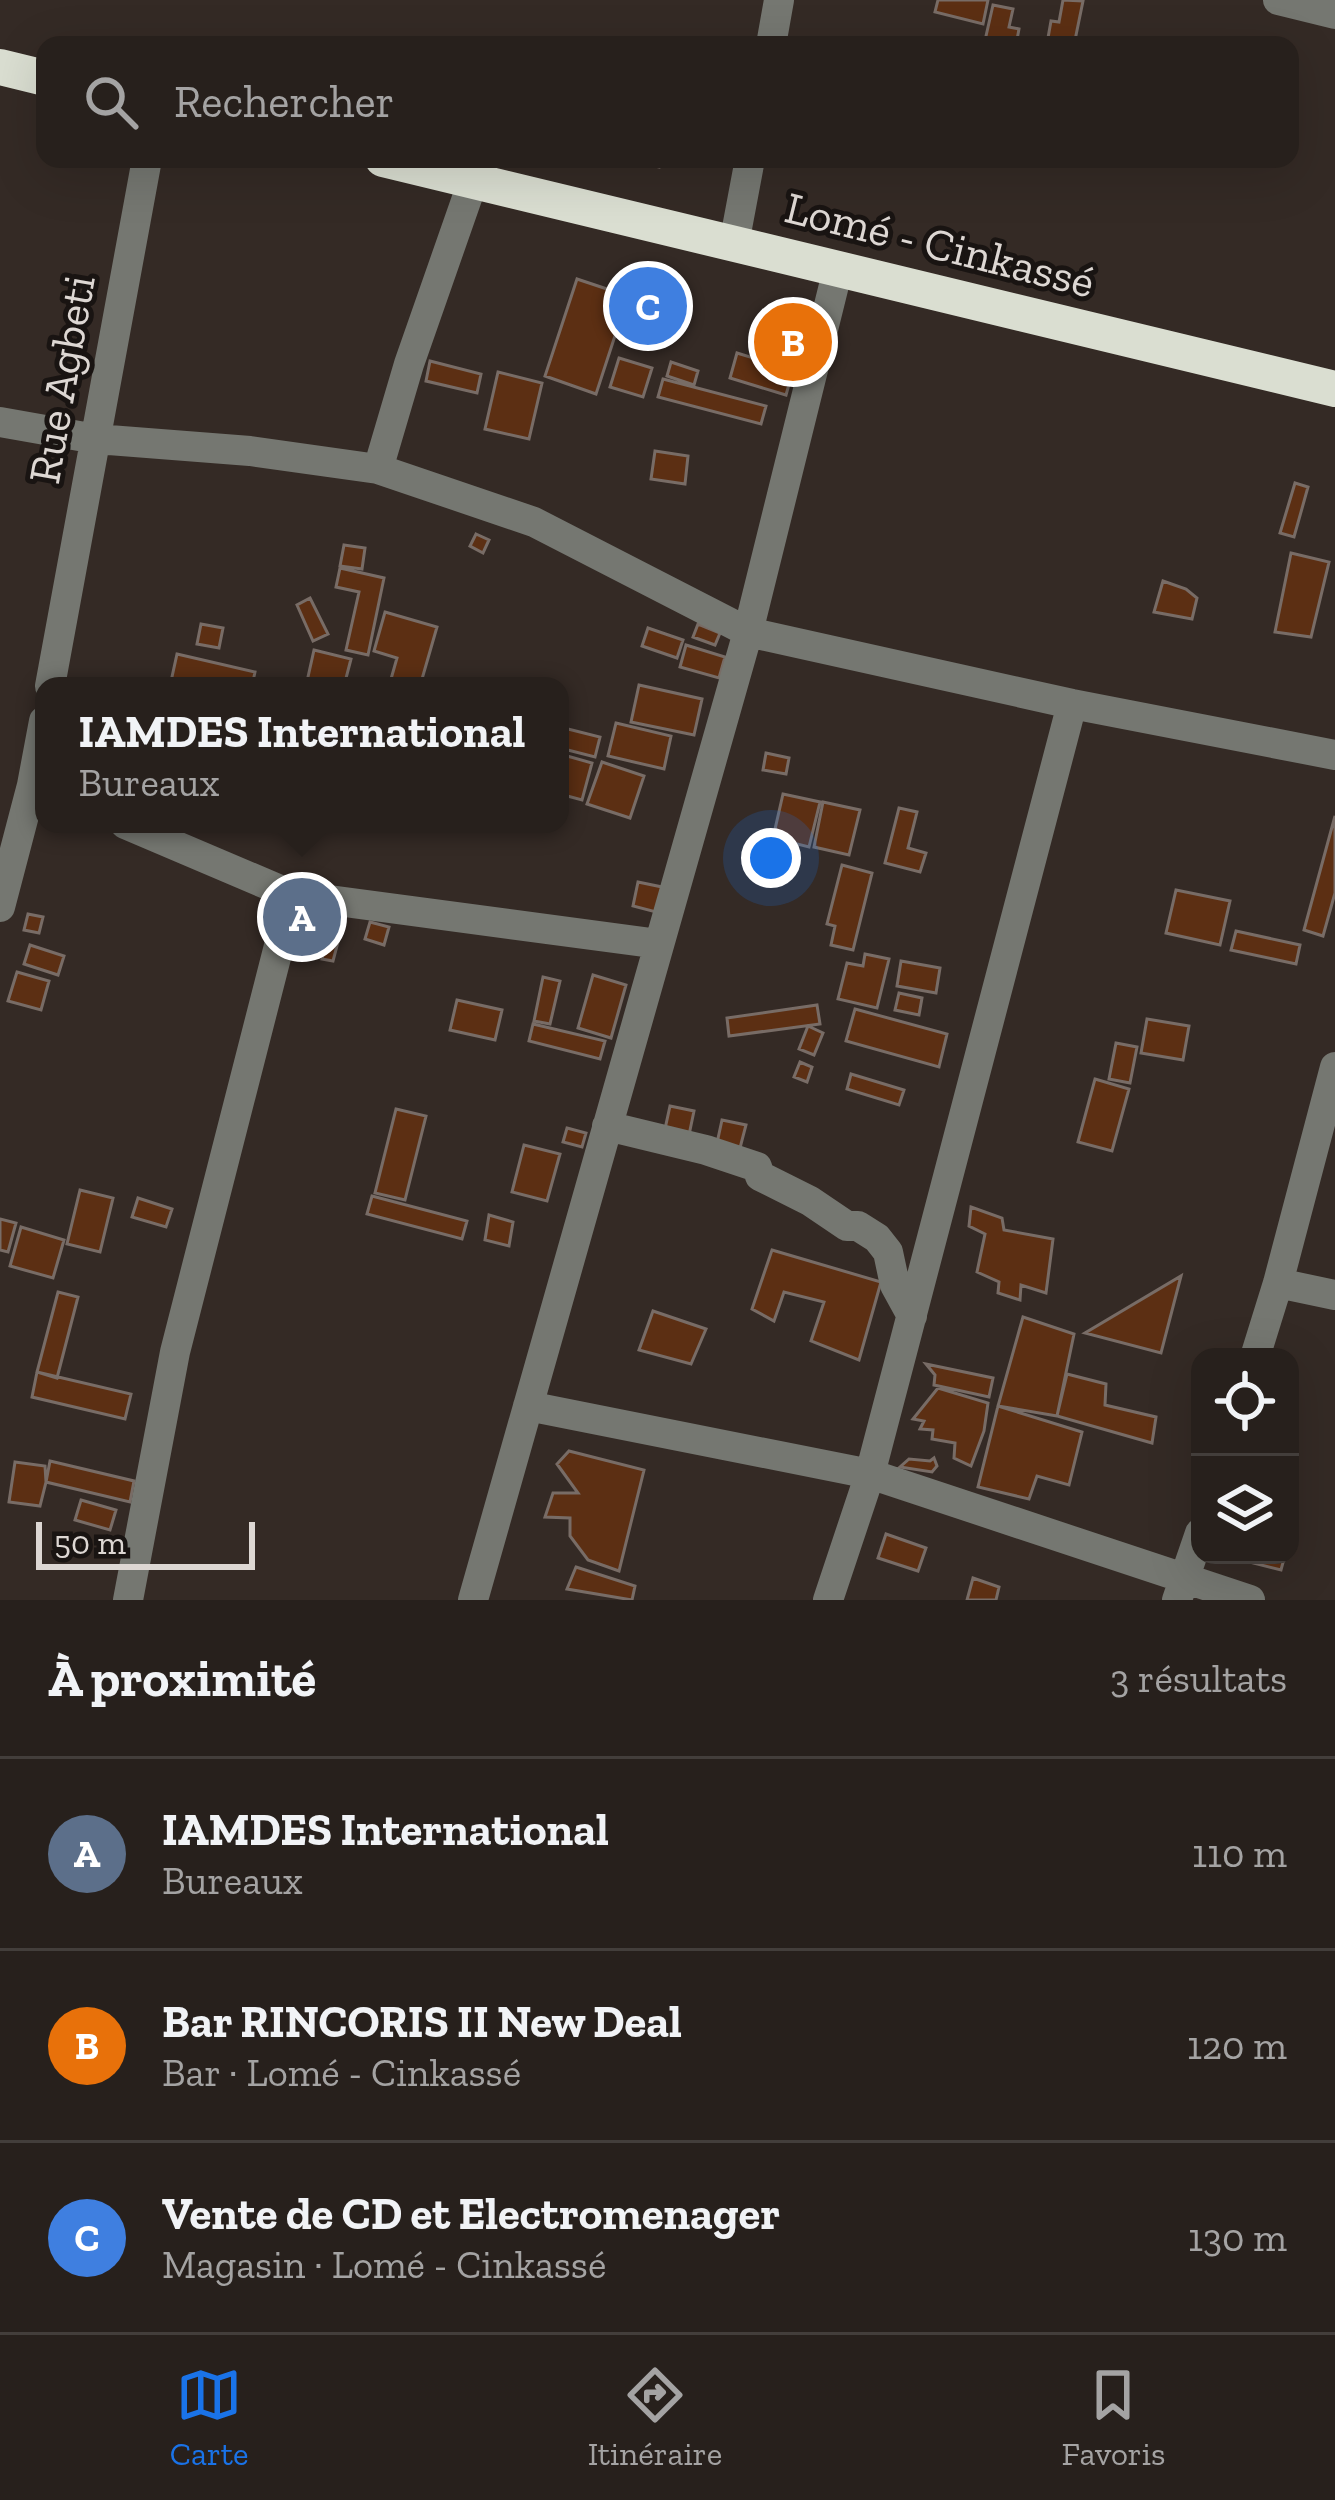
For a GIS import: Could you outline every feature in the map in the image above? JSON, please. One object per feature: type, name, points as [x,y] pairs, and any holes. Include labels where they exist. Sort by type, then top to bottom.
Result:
[{"type":"highway","points":[[0,67],[36,76]]},
{"type":"highway","name":"Lomé - Cinkassé","points":[[420,168],[1335,389]]},
{"type":"street","points":[[773,36],[779,0]]},
{"type":"street","points":[[1278,0],[1335,14]]},
{"type":"street","name":"Rue Agbeti","points":[[52,677],[145,168]]},
{"type":"street","points":[[734,244],[748,168]]},
{"type":"street","points":[[378,469],[473,181]]},
{"type":"street","points":[[473,1600],[748,632],[838,269]]},
{"type":"street","points":[[0,422],[96,439],[378,469],[534,522],[748,632],[1072,704],[1335,755]]},
{"type":"street","points":[[828,1600],[870,1474],[1072,704]]},
{"type":"street","points":[[0,779],[35,786]]},
{"type":"street","points":[[0,908],[35,797]]},
{"type":"street","points":[[146,833],[292,895],[659,944]]},
{"type":"street","points":[[128,1600],[175,1352],[292,895]]},
{"type":"street","points":[[1258,1348],[1335,1067]]},
{"type":"street","points":[[607,1126],[757,1167],[760,1176],[847,1226],[858,1226],[888,1252],[895,1285],[912,1316]]},
{"type":"street","points":[[1278,1283],[1335,1295]]},
{"type":"street","points":[[528,1406],[870,1474],[1181,1589],[1250,1600]]},
{"type":"street","points":[[1181,1589],[1191,1560]]},
{"type":"building","points":[[938,0],[988,0],[983,24],[935,12]]},
{"type":"building","points":[[1063,0],[1083,1],[1076,36],[1048,36],[1051,21],[1059,22]]},
{"type":"building","points":[[993,5],[1013,9],[1009,27],[1019,29],[1018,36],[986,36]]},
{"type":"building","points":[[577,279],[628,296],[596,394],[545,376]]},
{"type":"building","points":[[737,353],[793,370],[786,395],[730,378]]},
{"type":"building","points":[[619,358],[652,368],[643,397],[610,387]]},
{"type":"building","points":[[430,361],[481,374],[477,393],[426,381]]},
{"type":"building","points":[[671,362],[698,371],[694,385],[667,376]]},
{"type":"building","points":[[498,372],[542,383],[529,439],[485,429]]},
{"type":"building","points":[[663,379],[766,406],[761,424],[658,397]]},
{"type":"building","points":[[655,451],[688,456],[685,484],[651,479]]},
{"type":"building","points":[[1295,483],[1308,487],[1294,537],[1280,533]]},
{"type":"building","points":[[476,534],[489,540],[483,553],[470,546]]},
{"type":"building","points":[[344,545],[365,548],[362,569],[340,566]]},
{"type":"building","points":[[1291,553],[1329,562],[1311,637],[1275,632]]},
{"type":"building","points":[[340,568],[384,578],[368,655],[346,650],[359,592],[336,587]]},
{"type":"building","points":[[1163,581],[1197,598],[1192,619],[1154,612]]},
{"type":"building","points":[[310,598],[328,634],[313,641],[297,605]]},
{"type":"building","points":[[385,612],[437,627],[423,677],[392,677],[397,658],[374,651]]},
{"type":"building","points":[[201,624],[223,628],[219,648],[197,644]]},
{"type":"building","points":[[698,624],[720,633],[715,645],[693,637]]},
{"type":"building","points":[[648,628],[683,640],[677,658],[642,646]]},
{"type":"building","points":[[686,645],[725,657],[719,678],[680,667]]},
{"type":"building","points":[[314,650],[351,659],[346,677],[308,677]]},
{"type":"building","points":[[177,654],[255,672],[254,677],[172,677]]},
{"type":"building","points":[[639,685],[702,699],[694,735],[631,722]]},
{"type":"building","points":[[616,723],[671,736],[664,769],[608,756]]},
{"type":"building","points":[[569,729],[600,737],[595,757],[569,750]]},
{"type":"building","points":[[766,753],[789,758],[786,774],[763,770]]},
{"type":"building","points":[[569,757],[592,763],[582,800],[569,796]]},
{"type":"building","points":[[602,762],[644,776],[630,818],[587,804]]},
{"type":"building","points":[[783,794],[820,802],[809,847],[773,838]]},
{"type":"building","points":[[823,802],[860,810],[849,855],[814,847]]},
{"type":"building","points":[[899,808],[917,812],[908,848],[926,853],[920,872],[885,863]]},
{"type":"building","points":[[1335,816],[1335,893],[1323,936],[1304,930]]},
{"type":"building","points":[[842,865],[872,873],[853,950],[831,945],[835,926],[827,924]]},
{"type":"building","points":[[638,882],[662,887],[656,912],[633,906]]},
{"type":"building","points":[[1176,890],[1230,901],[1220,945],[1166,933]]},
{"type":"building","points":[[308,906],[333,912],[328,929],[304,924]]},
{"type":"building","points":[[28,914],[43,917],[39,933],[24,930]]},
{"type":"building","points":[[370,922],[389,927],[384,945],[365,939]]},
{"type":"building","points":[[1236,931],[1300,945],[1296,964],[1231,950]]},
{"type":"building","points":[[328,939],[338,942],[333,961],[322,959]]},
{"type":"building","points":[[30,945],[64,956],[58,975],[24,964]]},
{"type":"building","points":[[865,954],[889,959],[877,1008],[838,999],[847,963],[863,966]]},
{"type":"building","points":[[901,961],[940,968],[936,993],[897,986]]},
{"type":"building","points":[[17,972],[49,981],[41,1010],[8,1001]]},
{"type":"building","points":[[593,975],[626,985],[611,1038],[578,1028]]},
{"type":"building","points":[[543,977],[560,981],[550,1024],[534,1021]]},
{"type":"building","points":[[899,993],[922,998],[919,1015],[895,1010]]},
{"type":"building","points":[[457,1000],[502,1010],[495,1040],[450,1030]]},
{"type":"building","points":[[817,1005],[820,1024],[729,1036],[727,1018]]},
{"type":"building","points":[[855,1009],[947,1034],[939,1067],[846,1041]]},
{"type":"building","points":[[1147,1019],[1189,1026],[1183,1060],[1141,1053]]},
{"type":"building","points":[[533,1024],[605,1041],[600,1059],[529,1041]]},
{"type":"building","points":[[808,1026],[823,1033],[814,1055],[799,1049]]},
{"type":"building","points":[[1116,1043],[1137,1047],[1130,1083],[1109,1079]]},
{"type":"building","points":[[800,1062],[812,1067],[807,1082],[794,1077]]},
{"type":"building","points":[[851,1074],[904,1090],[899,1105],[847,1089]]},
{"type":"building","points":[[1095,1079],[1129,1089],[1112,1151],[1078,1142]]},
{"type":"building","points":[[670,1106],[694,1111],[689,1135],[665,1129]]},
{"type":"building","points":[[396,1109],[426,1116],[405,1200],[375,1193]]},
{"type":"building","points":[[722,1120],[746,1125],[740,1148],[717,1143]]},
{"type":"building","points":[[567,1128],[586,1133],[582,1147],[563,1142]]},
{"type":"building","points":[[524,1145],[560,1154],[547,1201],[512,1192]]},
{"type":"building","points":[[80,1190],[113,1198],[100,1252],[67,1244]]},
{"type":"building","points":[[372,1196],[467,1221],[462,1239],[367,1214]]},
{"type":"building","points":[[138,1198],[172,1209],[166,1227],[132,1217]]},
{"type":"building","points":[[971,1207],[1002,1218],[1004,1230],[1053,1239],[1046,1293],[1021,1285],[1020,1300],[998,1293],[999,1282],[977,1272],[985,1234],[969,1226]]},
{"type":"building","points":[[489,1215],[513,1222],[509,1246],[485,1240]]},
{"type":"building","points":[[0,1219],[16,1223],[8,1252],[0,1250]]},
{"type":"building","points":[[21,1227],[64,1240],[53,1278],[10,1266]]},
{"type":"building","points":[[772,1250],[881,1282],[859,1360],[811,1341],[824,1302],[784,1292],[774,1321],[752,1309]]},
{"type":"building","points":[[1181,1276],[1161,1353],[1085,1333]]},
{"type":"building","points":[[58,1292],[78,1297],[57,1378],[37,1372]]},
{"type":"building","points":[[653,1311],[706,1329],[691,1364],[639,1350]]},
{"type":"building","points":[[1023,1317],[1074,1334],[1057,1416],[998,1406]]},
{"type":"building","points":[[926,1364],[993,1378],[989,1397],[934,1385],[935,1375]]},
{"type":"building","points":[[37,1372],[131,1394],[125,1419],[32,1397]]},
{"type":"building","points":[[1067,1374],[1106,1384],[1105,1405],[1156,1417],[1152,1443],[1057,1416]]},
{"type":"building","points":[[938,1388],[988,1403],[971,1466],[954,1458],[955,1443],[932,1439],[933,1430],[920,1429],[924,1421],[913,1419]]},
{"type":"building","points":[[998,1406],[1082,1432],[1069,1485],[1037,1476],[1029,1499],[978,1487]]},
{"type":"building","points":[[569,1451],[644,1470],[619,1571],[588,1560],[570,1536],[570,1518],[545,1517],[553,1493],[578,1493],[557,1464]]},
{"type":"building","points":[[934,1458],[937,1466],[932,1472],[900,1467],[909,1459]]},
{"type":"building","points":[[50,1461],[134,1481],[130,1502],[46,1482]]},
{"type":"building","points":[[15,1462],[45,1466],[40,1506],[9,1502]]},
{"type":"building","points":[[81,1500],[116,1510],[110,1530],[75,1520]]},
{"type":"building","points":[[886,1534],[926,1548],[918,1571],[878,1558]]},
{"type":"building","points":[[576,1567],[635,1586],[632,1600],[567,1589]]},
{"type":"building","points":[[973,1578],[999,1587],[996,1600],[967,1600]]},
{"type":"place","name":"Vente de CD et Electromenager","points":[[648,306]]},
{"type":"place","name":"Bar RINCORIS II New Deal","points":[[793,342]]},
{"type":"place","name":"IAMDES International","points":[[302,917]]}]
